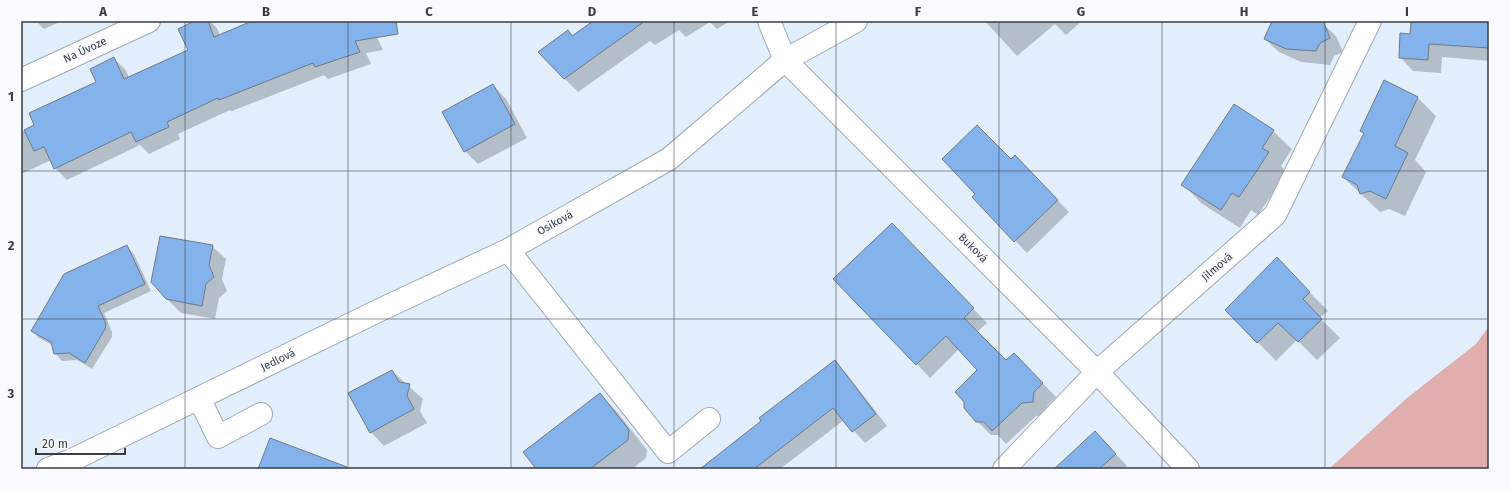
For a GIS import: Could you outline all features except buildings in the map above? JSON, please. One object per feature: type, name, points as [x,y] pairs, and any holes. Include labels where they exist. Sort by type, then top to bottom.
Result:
[{"type":"street","name":"Na Úvoze","points":[[21,80],[149,21]]},
{"type":"street","name":"Buková","points":[[769,21],[785,60],[1097,372],[1188,469]]},
{"type":"street","name":"Osiková","points":[[508,250],[669,159],[785,60],[856,21]]},
{"type":"street","name":"Jilmová","points":[[1004,469],[1097,372],[1275,215],[1370,21]]},
{"type":"street","name":"Jedlová","points":[[48,469],[72,460],[384,308],[508,250]]},
{"type":"street","points":[[508,250],[668,452],[709,419]]},
{"type":"street","points":[[199,398],[218,437],[261,414]]},
{"type":"shaded area","points":[[1489,326],[1489,469],[1329,469],[1407,398],[1476,344]]}]
